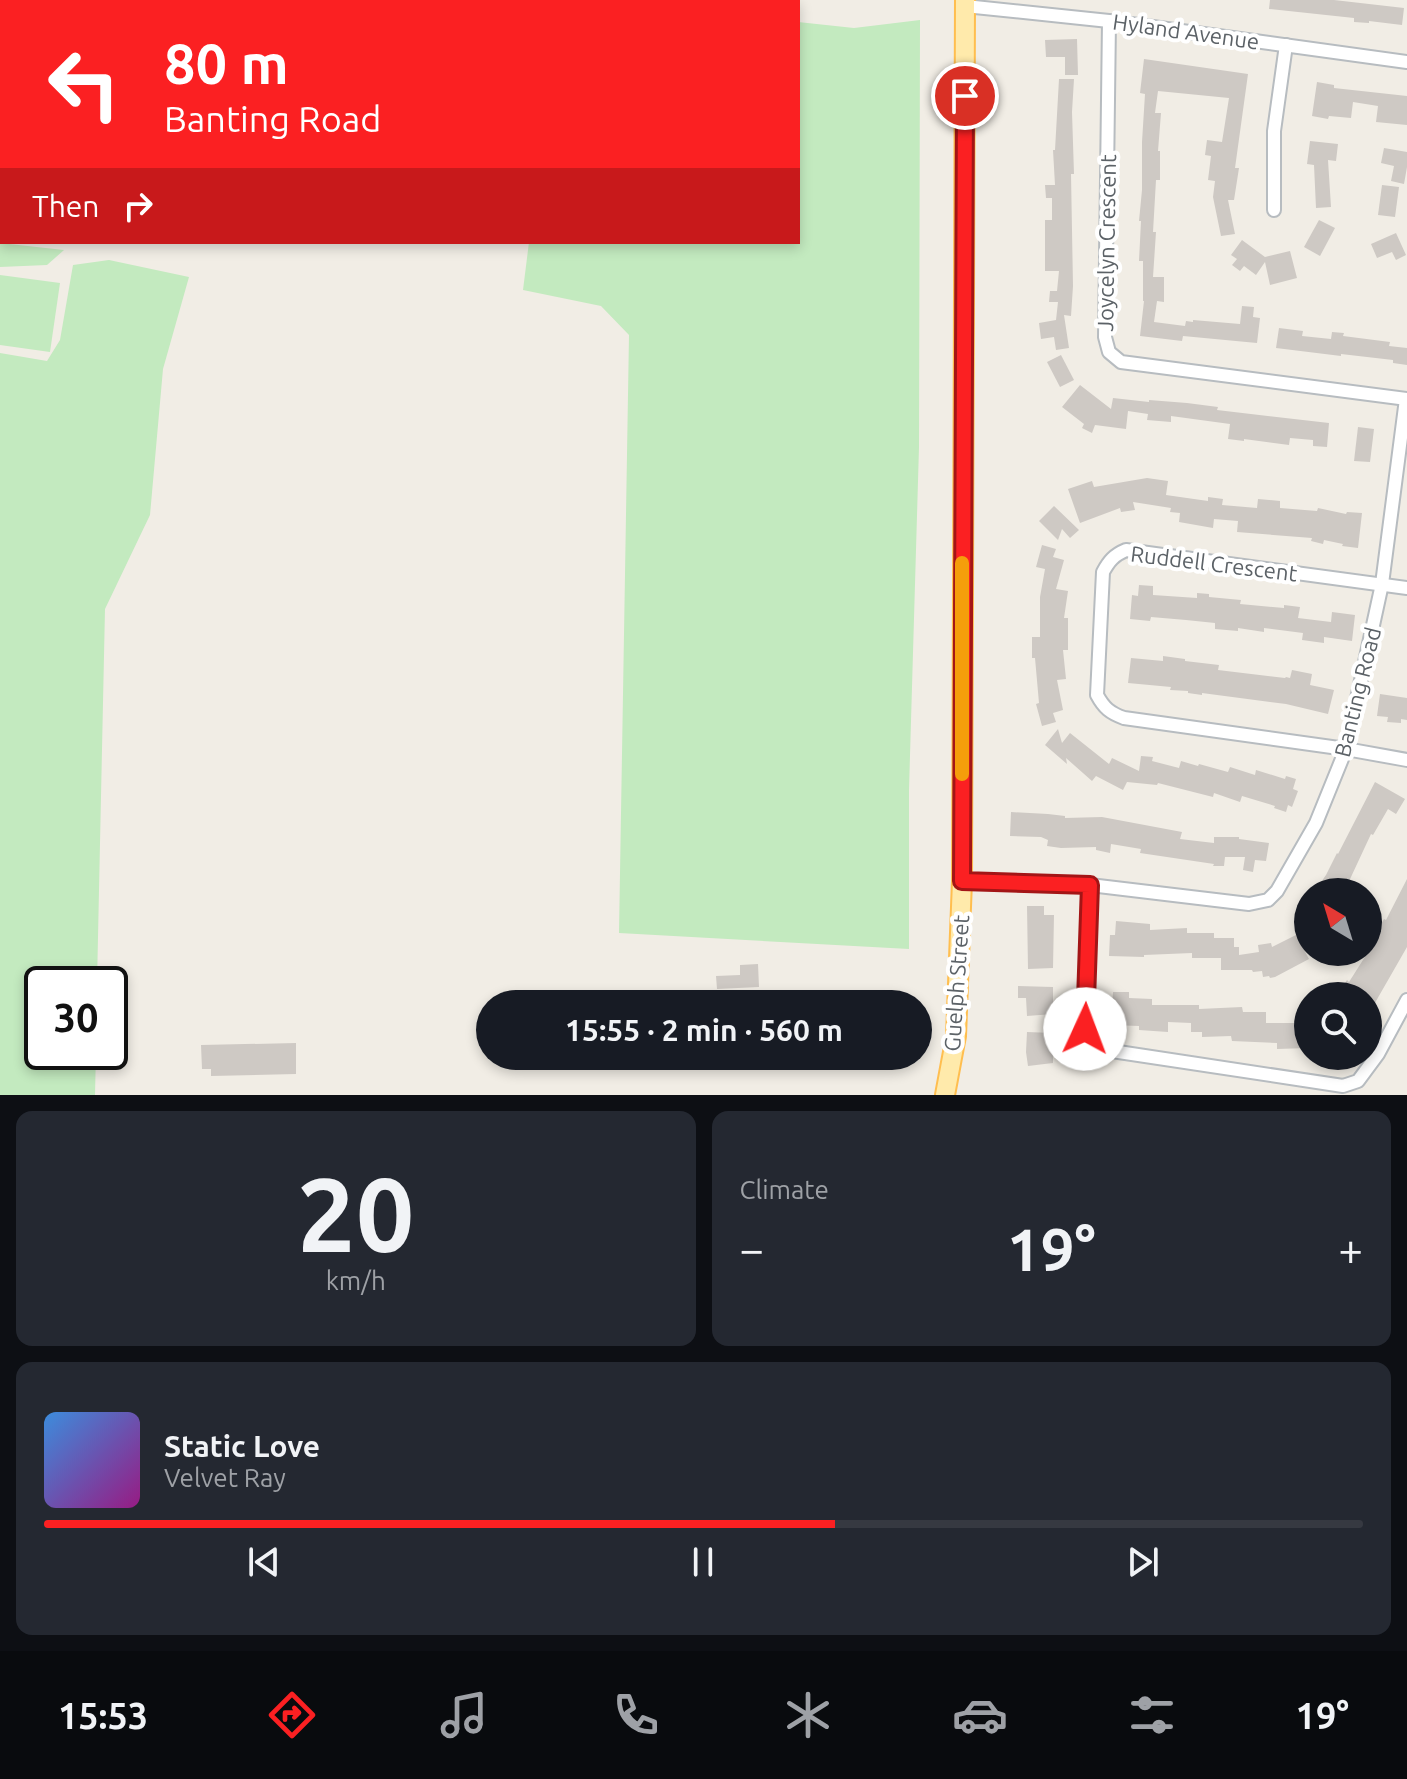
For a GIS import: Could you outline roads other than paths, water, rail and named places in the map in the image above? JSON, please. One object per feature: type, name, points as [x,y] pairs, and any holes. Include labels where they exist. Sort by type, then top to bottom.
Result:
[{"type":"main road","name":"Guelph Street","points":[[945,1095],[956,1036],[962,881],[965,3]]},
{"type":"street","name":"Hyland Avenue","points":[[965,3],[1407,62]]},
{"type":"street","name":"Joycelyn Crescent","points":[[1109,21],[1105,337],[1109,352],[1121,362],[1406,399]]},
{"type":"street","points":[[1274,210],[1274,131],[1286,45]]},
{"type":"street","name":"Banting Road","points":[[962,881],[1090,885],[1249,904],[1268,900],[1277,891],[1316,823],[1346,749],[1382,584],[1406,399]]},
{"type":"street","name":"Ruddell Crescent","points":[[1407,588],[1126,550],[1108,561],[1103,572],[1097,695],[1112,714],[1124,718],[1407,760]]},
{"type":"street","points":[[1090,885],[1085,1029],[1092,1048],[1343,1086],[1358,1081],[1378,1054],[1407,1000]]}]
